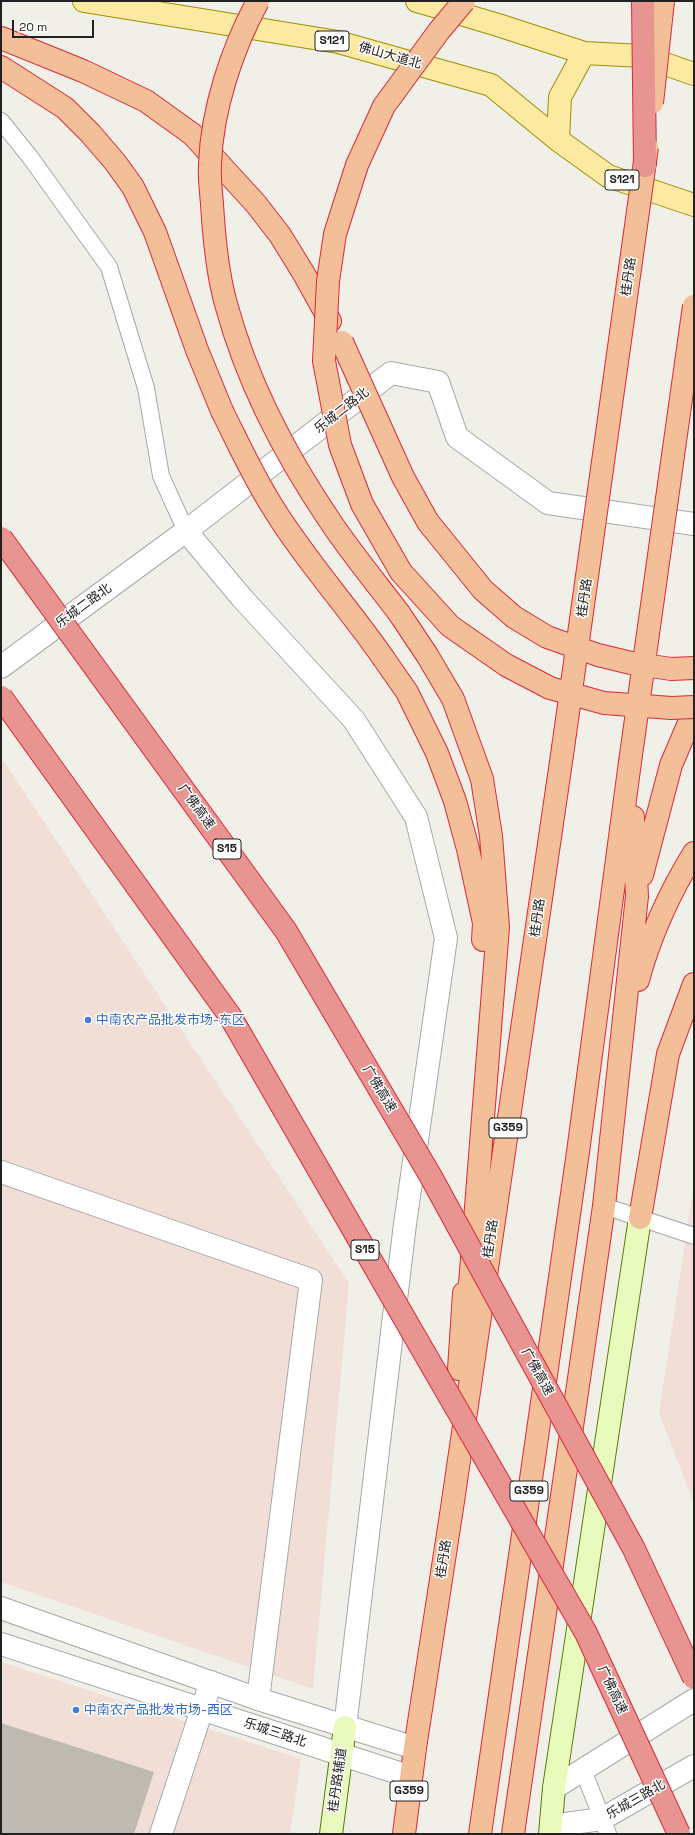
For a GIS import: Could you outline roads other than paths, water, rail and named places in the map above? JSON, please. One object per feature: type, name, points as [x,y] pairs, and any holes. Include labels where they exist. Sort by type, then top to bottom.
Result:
[{"type":"highway","points":[[258,1],[232,54],[217,113],[210,164],[214,243],[225,304],[248,369],[276,428],[304,479],[332,524],[399,613],[427,655],[452,699],[482,779],[491,836],[498,927],[452,1508]]},
{"type":"highway","points":[[464,1],[439,31],[384,106],[357,165],[335,234],[328,281],[324,361],[340,445],[362,504],[402,572],[450,626],[506,665],[550,688],[604,703],[671,708],[694,707]]},
{"type":"highway","points":[[643,1],[645,166]]},
{"type":"highway","name":"桂丹路","points":[[404,1834],[415,1748],[452,1508],[563,748],[645,166],[663,1]]},
{"type":"highway","points":[[1,38],[76,68],[146,101],[192,134],[256,204],[280,235],[304,274],[342,342],[403,477],[428,522],[482,590],[514,617],[547,637],[598,655],[631,663],[671,669],[694,668]]},
{"type":"highway","points":[[1,67],[65,108],[90,133],[115,162],[133,187],[156,232],[197,350],[222,411],[248,464],[272,506],[301,548],[361,625],[407,692],[437,753],[458,815],[468,849],[484,923],[452,1508]]},
{"type":"highway","points":[[513,1834],[604,1206],[624,1031],[637,896],[630,762],[694,306]]},
{"type":"highway","name":"广佛高速","points":[[1,538],[286,931],[434,1182],[634,1550],[694,1678]]},
{"type":"highway","name":"广佛高速","points":[[1,697],[230,1016],[586,1633],[679,1834]]},
{"type":"highway","points":[[637,896],[671,765],[694,711]]},
{"type":"highway","name":"G359","points":[[480,1834],[578,1152],[630,762]]},
{"type":"highway","points":[[624,1031],[645,956],[666,905],[694,853]]},
{"type":"highway","points":[[640,1218],[668,1054],[694,984]]},
{"type":"main road","name":"佛山大道北","points":[[84,1],[338,42],[491,85],[558,140]]},
{"type":"main road","points":[[418,1],[584,53],[642,56],[694,74]]},
{"type":"main road","points":[[558,140],[560,97],[584,53]]},
{"type":"main road","name":"S121","points":[[558,140],[608,176],[694,205]]},
{"type":"main road","points":[[550,1830],[554,1788],[640,1218]]},
{"type":"main road","name":"桂丹路辅道","points":[[331,1834],[345,1727]]},
{"type":"street","name":"乐城二路北","points":[[1,667],[186,530],[391,373],[438,382],[457,437],[548,502],[694,524]]},
{"type":"street","points":[[186,530],[242,598],[358,726],[416,817],[446,938],[405,1224],[345,1727]]},
{"type":"street","points":[[1,1172],[311,1280],[258,1699]]},
{"type":"street","points":[[1,1608],[258,1699],[415,1748]]},
{"type":"street","name":"乐城三路北","points":[[1,1644],[411,1777]]},
{"type":"street","points":[[161,1834],[211,1682]]},
{"type":"street","points":[[554,1788],[694,1700]]},
{"type":"street","name":"乐城三路北","points":[[550,1830],[605,1827],[694,1766]]},
{"type":"lane","points":[[1,121],[30,157],[109,267],[146,388],[161,476],[186,530]]},
{"type":"lane","points":[[604,1206],[694,1236]]},
{"type":"lane","points":[[583,1770],[605,1827]]},
{"type":"place","name":"中南农产品批发市场-东区","points":[[88,1020]]},
{"type":"place","name":"中南农产品批发市场-西区","points":[[76,1710]]}]
